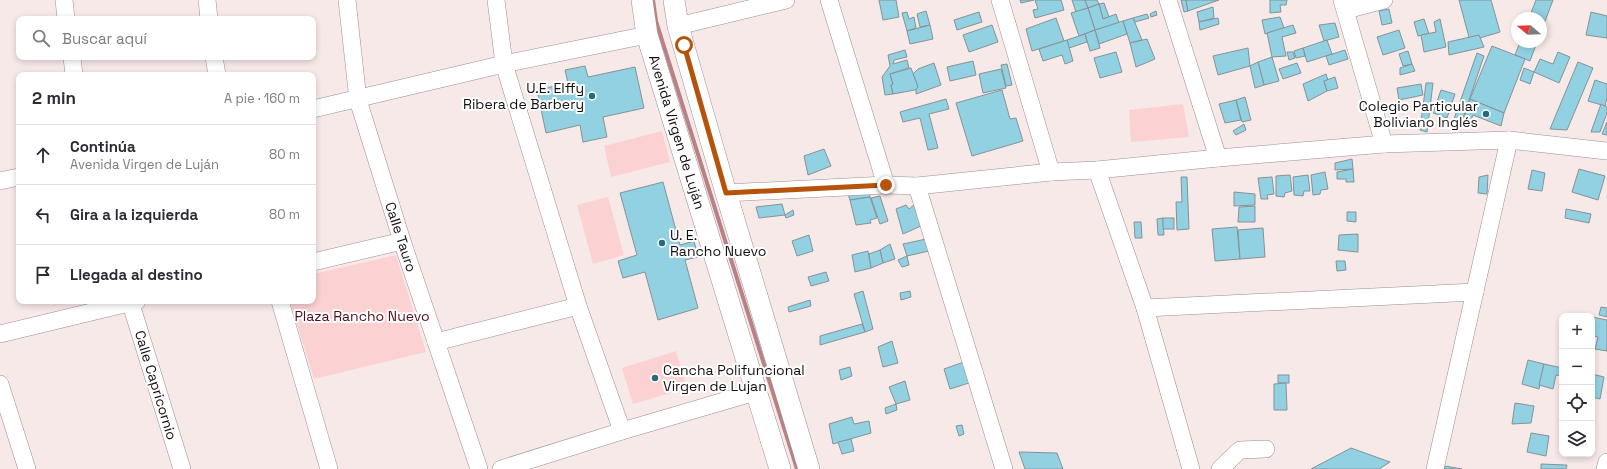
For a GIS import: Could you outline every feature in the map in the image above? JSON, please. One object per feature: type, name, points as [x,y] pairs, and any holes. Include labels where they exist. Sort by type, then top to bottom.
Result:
[{"type":"main road","name":"Avenida Virgen de Luján","points":[[642,0],[647,35],[755,392],[780,469]]},
{"type":"main road","name":"Avenida Virgen de Luján","points":[[674,0],[678,26],[726,193],[809,469]]},
{"type":"street","points":[[64,0],[66,16]]},
{"type":"street","points":[[207,0],[210,16]]},
{"type":"street","name":"Calle Tauro","points":[[347,0],[358,100],[402,241],[479,469]]},
{"type":"street","points":[[496,0],[504,64],[578,306],[622,431]]},
{"type":"street","points":[[678,26],[786,0]]},
{"type":"street","points":[[829,0],[886,185]]},
{"type":"street","points":[[1000,0],[1051,172]]},
{"type":"street","points":[[1168,0],[1218,158]]},
{"type":"street","points":[[1384,0],[1344,5],[1384,144]]},
{"type":"street","points":[[316,108],[358,100],[504,64],[647,35]]},
{"type":"street","points":[[72,60],[74,72]]},
{"type":"street","points":[[214,60],[216,72]]},
{"type":"street","points":[[726,193],[886,185],[917,186],[1051,172],[1097,170],[1384,144],[1509,140],[1607,151]]},
{"type":"street","points":[[1435,469],[1509,140]]},
{"type":"street","points":[[1097,170],[1145,308],[1191,469]]},
{"type":"street","points":[[0,182],[16,179]]},
{"type":"street","points":[[917,186],[1004,469]]},
{"type":"street","points":[[316,261],[402,241]]},
{"type":"street","points":[[1145,308],[1475,292]]},
{"type":"street","points":[[0,334],[121,304]]},
{"type":"street","name":"Calle Capricornio","points":[[134,304],[182,469]]},
{"type":"street","points":[[281,304],[329,469]]},
{"type":"street","points":[[436,342],[578,306]]},
{"type":"street","points":[[0,384],[27,469]]},
{"type":"street","points":[[501,469],[538,464],[622,431],[755,392]]},
{"type":"street","points":[[1220,469],[1240,450],[1266,449]]},
{"type":"street","points":[[1605,469],[1607,462]]},
{"type":"green space","points":[[1183,104],[1189,137],[1131,142],[1129,110]]},
{"type":"green space","points":[[662,131],[670,162],[611,177],[604,146]]},
{"type":"green space","points":[[608,197],[624,255],[593,264],[577,205]]},
{"type":"green space","name":"Plaza Rancho Nuevo","points":[[396,255],[426,352],[314,379],[291,304],[316,304],[316,273]]},
{"type":"green space","name":"Cancha Polifuncional Virgen de Lujan","points":[[676,351],[687,388],[633,404],[622,368]]},
{"type":"building","points":[[879,0],[896,0],[899,17],[883,20]]},
{"type":"building","points":[[1020,0],[1034,0],[1021,3]]},
{"type":"building","points":[[1035,0],[1061,0],[1064,10],[1035,18],[1033,10],[1038,9]]},
{"type":"building","points":[[1072,0],[1085,0],[1088,8],[1076,12]]},
{"type":"building","points":[[1085,0],[1097,0],[1099,4],[1088,8]]},
{"type":"building","points":[[1181,0],[1186,0],[1188,11],[1184,12]]},
{"type":"building","points":[[1186,0],[1219,0],[1188,11]]},
{"type":"building","points":[[1270,0],[1287,0],[1286,5],[1280,5],[1281,12],[1270,13]]},
{"type":"building","points":[[1459,0],[1491,0],[1500,32],[1470,41]]},
{"type":"building","points":[[1536,0],[1553,0],[1547,16],[1547,12],[1531,12]]},
{"type":"building","points":[[1104,3],[1109,17],[1103,19],[1099,4]]},
{"type":"building","points":[[1099,4],[1103,19],[1116,14],[1119,23],[1095,30],[1088,8]]},
{"type":"building","points":[[1213,7],[1214,18],[1199,22],[1197,12]]},
{"type":"building","points":[[1088,8],[1095,30],[1079,36],[1071,13]]},
{"type":"building","points":[[1389,9],[1392,23],[1382,25],[1379,11]]},
{"type":"building","points":[[926,11],[930,25],[920,27],[917,14]]},
{"type":"building","points":[[1156,11],[1157,15],[1151,17],[1150,14]]},
{"type":"building","points":[[907,12],[909,19],[914,17],[916,28],[907,31],[902,13]]},
{"type":"building","points":[[979,12],[982,22],[957,30],[954,20]]},
{"type":"building","points":[[1591,12],[1607,16],[1607,38],[1586,35]]},
{"type":"building","points":[[1147,14],[1149,18],[1135,22],[1133,18]]},
{"type":"building","points":[[1280,17],[1284,28],[1265,34],[1262,20]]},
{"type":"building","points":[[1056,18],[1064,41],[1032,51],[1026,29]]},
{"type":"building","points":[[1133,18],[1142,40],[1130,43],[1123,21]]},
{"type":"building","points":[[1218,18],[1219,24],[1200,30],[1199,22]]},
{"type":"building","points":[[1424,19],[1429,34],[1418,36],[1414,22]]},
{"type":"building","points":[[1440,19],[1446,47],[1424,52],[1421,35],[1436,32],[1434,22]]},
{"type":"building","points":[[1123,21],[1127,34],[1099,44],[1095,30]]},
{"type":"building","points":[[1335,23],[1339,37],[1324,41],[1319,25]]},
{"type":"building","points":[[930,25],[933,39],[910,44],[907,31]]},
{"type":"building","points":[[992,25],[998,42],[969,52],[963,35]]},
{"type":"building","points":[[1293,25],[1296,33],[1282,37],[1286,56],[1272,57],[1267,33]]},
{"type":"building","points":[[1095,30],[1100,48],[1090,51],[1085,34]]},
{"type":"building","points":[[1399,30],[1405,48],[1383,55],[1377,37]]},
{"type":"building","points":[[1085,34],[1087,42],[1069,48],[1067,40]]},
{"type":"building","points":[[1479,35],[1484,47],[1449,55],[1448,42]]},
{"type":"building","points":[[1147,39],[1155,59],[1136,67],[1130,43]]},
{"type":"building","points":[[1067,40],[1073,61],[1065,64],[1062,55],[1043,61],[1039,49]]},
{"type":"building","points":[[1327,40],[1332,54],[1307,62],[1303,48]]},
{"type":"building","points":[[1492,46],[1525,59],[1504,113],[1470,99]]},
{"type":"building","points":[[1248,48],[1250,66],[1218,75],[1213,56]]},
{"type":"building","points":[[1303,48],[1305,56],[1296,58],[1294,51]]},
{"type":"building","points":[[1518,48],[1535,48],[1530,61],[1515,55]]},
{"type":"building","points":[[905,50],[907,57],[894,60],[893,64],[907,60],[909,68],[890,74],[893,84],[891,85],[893,94],[885,95],[882,77],[890,66],[888,55]]},
{"type":"building","points":[[1345,50],[1348,59],[1329,65],[1326,56]]},
{"type":"building","points":[[1408,51],[1412,64],[1403,66],[1399,54]]},
{"type":"building","points":[[1116,52],[1122,72],[1100,78],[1094,58]]},
{"type":"building","points":[[1287,52],[1293,52],[1295,58],[1289,60]]},
{"type":"building","points":[[1558,52],[1570,57],[1559,83],[1534,72],[1540,59],[1553,64]]},
{"type":"building","points":[[1477,53],[1484,56],[1462,121],[1454,119]]},
{"type":"building","points":[[1272,57],[1279,81],[1264,85],[1258,62]]},
{"type":"building","points":[[973,61],[976,75],[950,81],[947,67]]},
{"type":"building","points":[[1258,62],[1264,85],[1255,88],[1250,66]]},
{"type":"building","points":[[1578,62],[1593,68],[1567,130],[1550,129]]},
{"type":"building","points":[[934,63],[941,85],[916,94],[916,89],[918,87],[913,74],[918,69]]},
{"type":"building","points":[[1297,63],[1301,73],[1283,79],[1279,69]]},
{"type":"building","points":[[1007,64],[1012,85],[1006,86],[1001,65]]},
{"type":"building","points":[[1412,64],[1415,71],[1400,75],[1400,68]]},
{"type":"building","points":[[585,66],[588,77],[635,67],[644,108],[603,117],[607,137],[583,142],[580,125],[546,133],[537,90],[568,83],[565,70]]},
{"type":"building","points":[[911,68],[918,87],[915,90],[893,94],[891,85],[893,84],[890,74]]},
{"type":"building","points":[[1524,68],[1534,72],[1530,84],[1520,80]]},
{"type":"building","points":[[1001,69],[1006,88],[983,93],[979,74]]},
{"type":"building","points":[[1326,74],[1328,80],[1324,81],[1327,91],[1308,101],[1303,84]]},
{"type":"building","points":[[1335,77],[1338,88],[1327,91],[1324,81]]},
{"type":"building","points":[[1595,80],[1607,84],[1607,98],[1605,106],[1588,101]]},
{"type":"building","points":[[1426,83],[1433,83],[1427,132],[1420,130]]},
{"type":"building","points":[[1421,84],[1423,95],[1399,100],[1397,88]]},
{"type":"building","points":[[1002,90],[1010,119],[1016,118],[1023,141],[972,156],[956,103]]},
{"type":"building","points":[[1441,90],[1455,94],[1447,118],[1433,113]]},
{"type":"building","points":[[1245,97],[1251,120],[1242,122],[1236,100]]},
{"type":"building","points":[[946,99],[949,109],[929,114],[938,148],[928,150],[920,118],[903,122],[900,112]]},
{"type":"building","points":[[1470,99],[1504,113],[1501,126],[1473,115],[1471,120],[1464,118]]},
{"type":"building","points":[[1236,100],[1241,120],[1225,123],[1219,104]]},
{"type":"building","points":[[1601,104],[1607,107],[1607,113],[1600,132],[1591,132]]},
{"type":"building","points":[[1607,122],[1607,135],[1602,134]]},
{"type":"building","points":[[1244,124],[1246,130],[1236,135],[1233,131]]},
{"type":"building","points":[[824,149],[831,166],[808,175],[804,156]]},
{"type":"building","points":[[1352,159],[1353,169],[1335,170],[1335,163]]},
{"type":"building","points":[[1353,169],[1354,182],[1346,182],[1346,179],[1337,179],[1337,172]]},
{"type":"building","points":[[1579,169],[1605,176],[1598,200],[1572,192]]},
{"type":"building","points":[[1532,170],[1545,173],[1542,191],[1528,189]]},
{"type":"building","points":[[1325,172],[1328,189],[1321,190],[1320,194],[1313,195],[1311,175]]},
{"type":"building","points":[[1290,175],[1292,191],[1285,193],[1284,197],[1276,196],[1276,176]]},
{"type":"building","points":[[1308,175],[1310,191],[1304,191],[1303,196],[1294,195],[1293,177]]},
{"type":"building","points":[[1488,175],[1487,194],[1478,193],[1479,177]]},
{"type":"building","points":[[1181,177],[1187,177],[1189,229],[1177,230],[1176,202],[1182,202]]},
{"type":"building","points":[[1272,177],[1274,194],[1267,195],[1268,199],[1261,199],[1258,178]]},
{"type":"building","points":[[663,182],[680,245],[694,241],[698,257],[685,260],[698,308],[658,320],[645,272],[623,278],[618,261],[637,255],[620,193]]},
{"type":"building","points":[[869,191],[870,197],[850,200],[848,194]]},
{"type":"building","points":[[1234,192],[1255,194],[1255,205],[1234,206]]},
{"type":"building","points":[[880,196],[888,221],[880,224],[871,198]]},
{"type":"building","points":[[870,197],[877,218],[870,220],[871,223],[856,225],[850,200]]},
{"type":"building","points":[[782,204],[785,215],[759,218],[756,207]]},
{"type":"building","points":[[906,205],[909,209],[914,205],[921,226],[903,234],[896,209]]},
{"type":"building","points":[[1255,206],[1255,222],[1238,222],[1239,207]]},
{"type":"building","points":[[1566,209],[1591,214],[1589,223],[1565,218]]},
{"type":"building","points":[[793,210],[794,215],[786,218],[785,215]]},
{"type":"building","points":[[1347,212],[1356,212],[1356,222],[1347,221]]},
{"type":"building","points":[[1163,218],[1164,235],[1158,235],[1157,219]]},
{"type":"building","points":[[1163,218],[1174,218],[1174,229],[1163,229]]},
{"type":"building","points":[[1134,222],[1141,222],[1142,238],[1135,238]]},
{"type":"building","points":[[1237,227],[1240,259],[1215,261],[1212,229]]},
{"type":"building","points":[[1263,228],[1265,257],[1240,259],[1238,230]]},
{"type":"building","points":[[1358,234],[1358,252],[1338,250],[1339,235]]},
{"type":"building","points":[[809,235],[813,251],[797,256],[792,241]]},
{"type":"building","points":[[926,239],[929,251],[907,256],[903,244]]},
{"type":"building","points":[[890,244],[895,259],[883,263],[880,250]]},
{"type":"building","points":[[880,250],[883,263],[871,268],[869,254]]},
{"type":"building","points":[[868,251],[871,268],[855,272],[852,255]]},
{"type":"building","points":[[907,256],[909,265],[902,267],[898,260]]},
{"type":"building","points":[[1336,261],[1345,261],[1346,270],[1337,271]]},
{"type":"building","points":[[826,272],[829,281],[811,286],[808,277]]},
{"type":"building","points":[[863,291],[873,329],[865,332],[854,294]]},
{"type":"building","points":[[910,291],[911,297],[901,300],[900,293]]},
{"type":"building","points":[[810,300],[811,306],[789,312],[788,307]]},
{"type":"building","points":[[1601,307],[1607,308],[1607,317],[1599,315]]},
{"type":"building","points":[[1595,318],[1607,320],[1607,351],[1595,349],[1598,337],[1595,336]]},
{"type":"building","points":[[862,324],[865,332],[820,345],[820,336]]},
{"type":"building","points":[[892,341],[898,363],[883,367],[878,347]]},
{"type":"building","points":[[1528,360],[1544,364],[1539,389],[1522,384]]},
{"type":"building","points":[[964,362],[969,383],[950,389],[944,369]]},
{"type":"building","points":[[1544,364],[1559,367],[1559,376],[1556,375],[1553,389],[1539,385]]},
{"type":"building","points":[[850,367],[852,376],[841,380],[839,370]]},
{"type":"building","points":[[1278,375],[1289,375],[1289,383],[1278,383]]},
{"type":"building","points":[[1595,375],[1604,377],[1600,399],[1595,398]]},
{"type":"building","points":[[905,381],[910,400],[896,404],[889,387]]},
{"type":"building","points":[[1286,383],[1287,410],[1274,410],[1274,384]]},
{"type":"building","points":[[1515,403],[1534,406],[1531,423],[1512,424]]},
{"type":"building","points":[[896,404],[897,410],[886,414],[885,408]]},
{"type":"building","points":[[852,417],[854,424],[869,421],[871,433],[833,444],[829,424]]},
{"type":"building","points":[[962,425],[964,434],[959,436],[956,426]]},
{"type":"building","points":[[1531,433],[1549,436],[1546,456],[1527,452]]},
{"type":"building","points":[[851,439],[854,451],[842,454],[838,442]]},
{"type":"building","points":[[1351,448],[1390,462],[1379,469],[1311,469]]},
{"type":"building","points":[[1019,452],[1057,453],[1063,469],[1025,469]]},
{"type":"building","points":[[1541,464],[1567,465],[1566,469],[1541,469]]},
{"type":"building","points":[[1445,466],[1462,469],[1444,469]]},
{"type":"waterway","points":[[653,0],[656,21],[797,469]]},
{"type":"place","name":"U.E. Elffy Ribera de Barbery","points":[[592,96]]},
{"type":"place","name":"Colegio Particular Boliviano Inglés","points":[[1486,114]]},
{"type":"place","name":"U. E. Rancho Nuevo","points":[[662,243]]},
{"type":"place","name":"Cancha Polifuncional Virgen de Lujan","points":[[655,378]]},
{"type":"route","points":[[684,45],[726,193],[886,185]]}]
